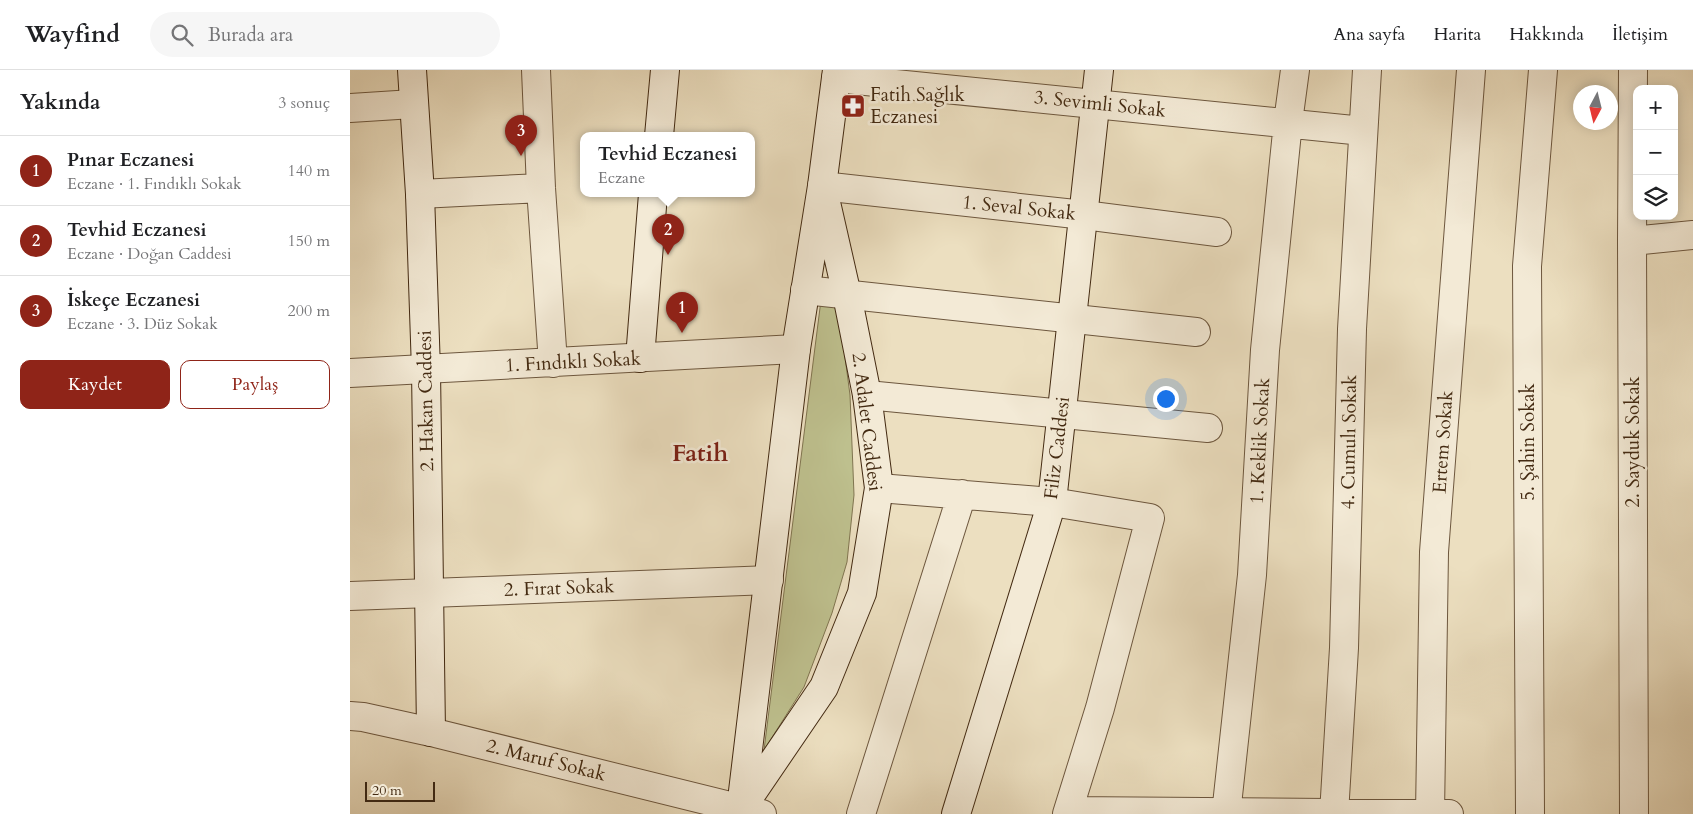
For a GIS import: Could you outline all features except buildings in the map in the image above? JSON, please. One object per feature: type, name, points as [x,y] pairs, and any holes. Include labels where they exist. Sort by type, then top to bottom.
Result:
[{"type":"street","name":"2. Hakan Caddesi","points":[[412,70],[420,194],[426,370],[431,732]]},
{"type":"street","points":[[536,70],[541,188],[553,363]]},
{"type":"street","points":[[659,132],[665,70]]},
{"type":"street","name":"Filiz Caddesi","points":[[956,814],[1052,502],[1100,70]]},
{"type":"street","name":"1. Keklik Sokak","points":[[1226,813],[1252,575],[1265,350],[1295,70]]},
{"type":"street","name":"4. Cumulı Sokak","points":[[1334,814],[1344,648],[1352,330],[1367,70]]},
{"type":"street","name":"Ertem Sokak","points":[[1430,814],[1434,552],[1471,70]]},
{"type":"street","name":"5. Şahin Sokak","points":[[1530,814],[1527,266],[1542,70]]},
{"type":"street","name":"2. Sayduk Sokak","points":[[1633,70],[1634,814]]},
{"type":"street","name":"3. Sevimli Sokak","points":[[836,74],[1363,131]]},
{"type":"street","name":"2. Adalet Caddesi","points":[[747,812],[751,718],[796,349],[822,186],[836,74]]},
{"type":"street","points":[[350,108],[413,104]]},
{"type":"street","name":"2. Adalet Caddesi","points":[[747,812],[824,687],[862,592],[879,488],[867,395],[822,186]]},
{"type":"street","name":"1. Seval Sokak","points":[[822,186],[1084,215],[1217,232]]},
{"type":"street","points":[[420,194],[541,188]]},
{"type":"street","points":[[640,358],[654,197]]},
{"type":"street","points":[[1632,241],[1693,235]]},
{"type":"street","points":[[805,290],[1196,332]]},
{"type":"street","name":"1. Fındıklı Sokak","points":[[350,373],[796,349]]},
{"type":"street","points":[[867,395],[1208,428]]},
{"type":"street","points":[[879,488],[1052,502],[1150,518],[1100,708],[1067,812],[1449,814]]},
{"type":"street","points":[[861,814],[962,494]]},
{"type":"street","name":"2. Fırat Sokak","points":[[350,596],[769,580]]},
{"type":"street","name":"2. Maruf Sokak","points":[[350,716],[363,717],[431,732],[747,812]]},
{"type":"green space","points":[[821,300],[838,304],[850,395],[854,495],[847,562],[832,613],[804,687],[764,750]]},
{"type":"place","name":"Fatih Sağlık Eczanesi","points":[[853,106]]},
{"type":"place","name":"İskeçe Eczanesi","points":[[521,156]]},
{"type":"place","name":"Tevhid Eczanesi","points":[[668,255]]},
{"type":"place","name":"Pınar Eczanesi","points":[[682,333]]},
{"type":"district","name":"Fatih","points":[[700,453]]}]
